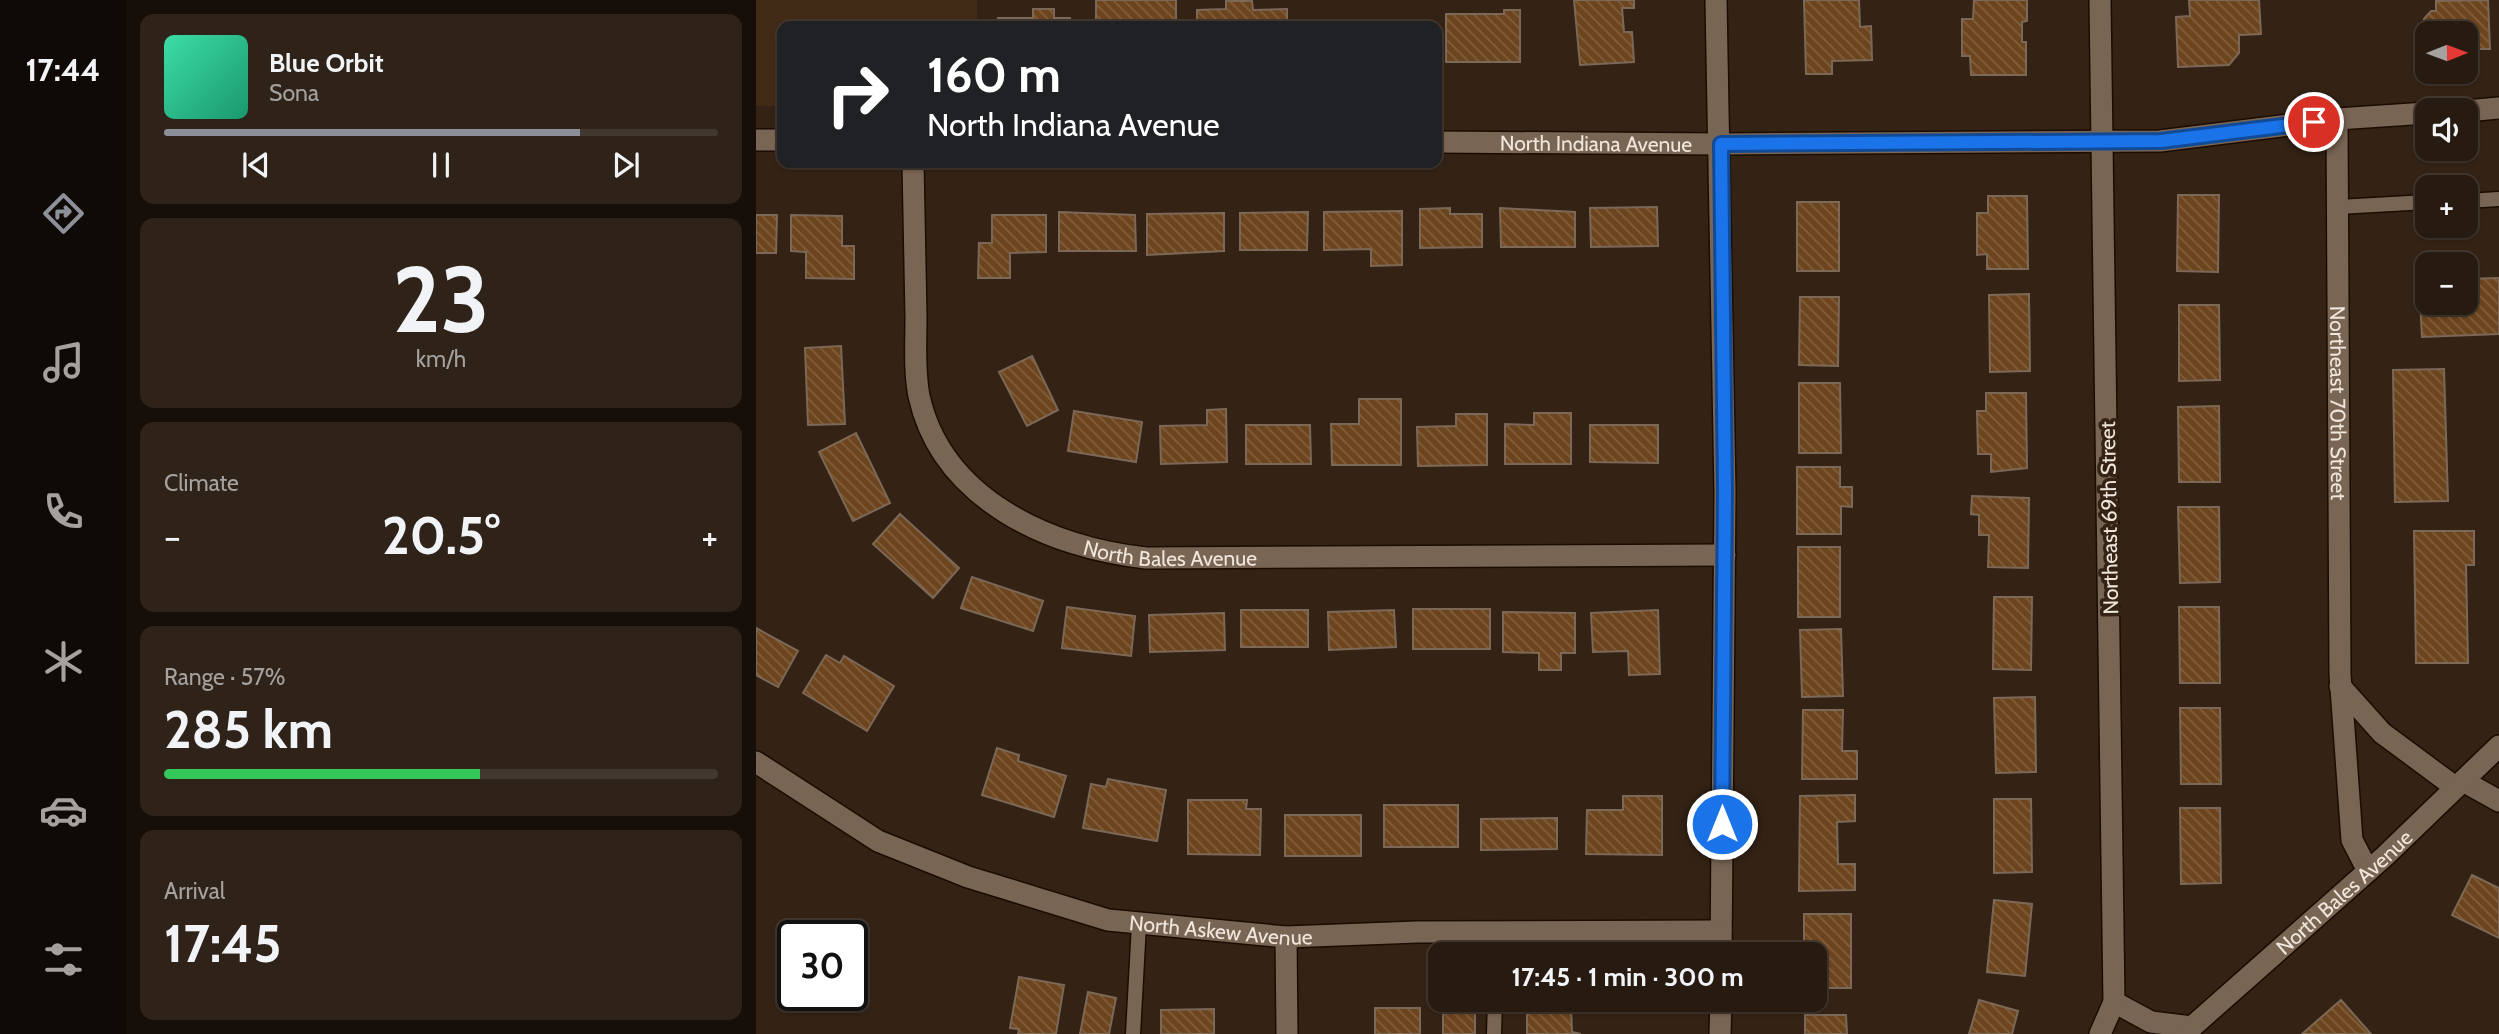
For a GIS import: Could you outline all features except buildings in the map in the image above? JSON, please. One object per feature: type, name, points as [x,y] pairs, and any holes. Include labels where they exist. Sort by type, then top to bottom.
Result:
[{"type":"street","points":[[1716,0],[1721,144],[1725,555],[1721,942]]},
{"type":"street","name":"Northeast 69th Street","points":[[2100,1034],[2113,1002],[2101,0]]},
{"type":"street","points":[[2478,110],[2499,108]]},
{"type":"street","name":"North Indiana Avenue","points":[[1442,142],[1721,144],[2161,141],[2337,119],[2415,114]]},
{"type":"street","name":"Northeast 70th Street","points":[[2337,119],[2340,686],[2352,840],[2368,871]]},
{"type":"street","points":[[756,140],[777,140]]},
{"type":"street","name":"North Bales Avenue","points":[[913,168],[915,361],[919,397],[932,432],[950,463],[975,490],[1037,530],[1072,545],[1108,554],[1146,558],[1725,555]]},
{"type":"street","points":[[2340,686],[2382,733],[2459,784],[2499,801]]},
{"type":"street","name":"North Bales Avenue","points":[[2188,1030],[2368,871],[2499,746]]},
{"type":"street","name":"North Askew Avenue","points":[[756,762],[878,841],[968,877],[1108,920],[1286,937],[1496,932],[1721,931]]},
{"type":"street","points":[[1286,937],[1287,1034]]},
{"type":"street","points":[[2113,1002],[2151,1022],[2188,1030]]},
{"type":"street","points":[[1720,1034],[1721,1012]]},
{"type":"lane","points":[[2478,200],[2499,199]]},
{"type":"lane","points":[[2337,206],[2415,203]]},
{"type":"lane","points":[[1133,1034],[1139,924]]},
{"type":"lane","points":[[1496,932],[1496,942]]},
{"type":"lane","points":[[1494,1034],[1495,1012]]},
{"type":"shaded area","points":[[756,0],[977,0],[977,21],[777,21],[777,106],[756,106]]},
{"type":"route","points":[[1722,824],[1725,492],[1721,144],[2161,141],[2314,122]]}]
